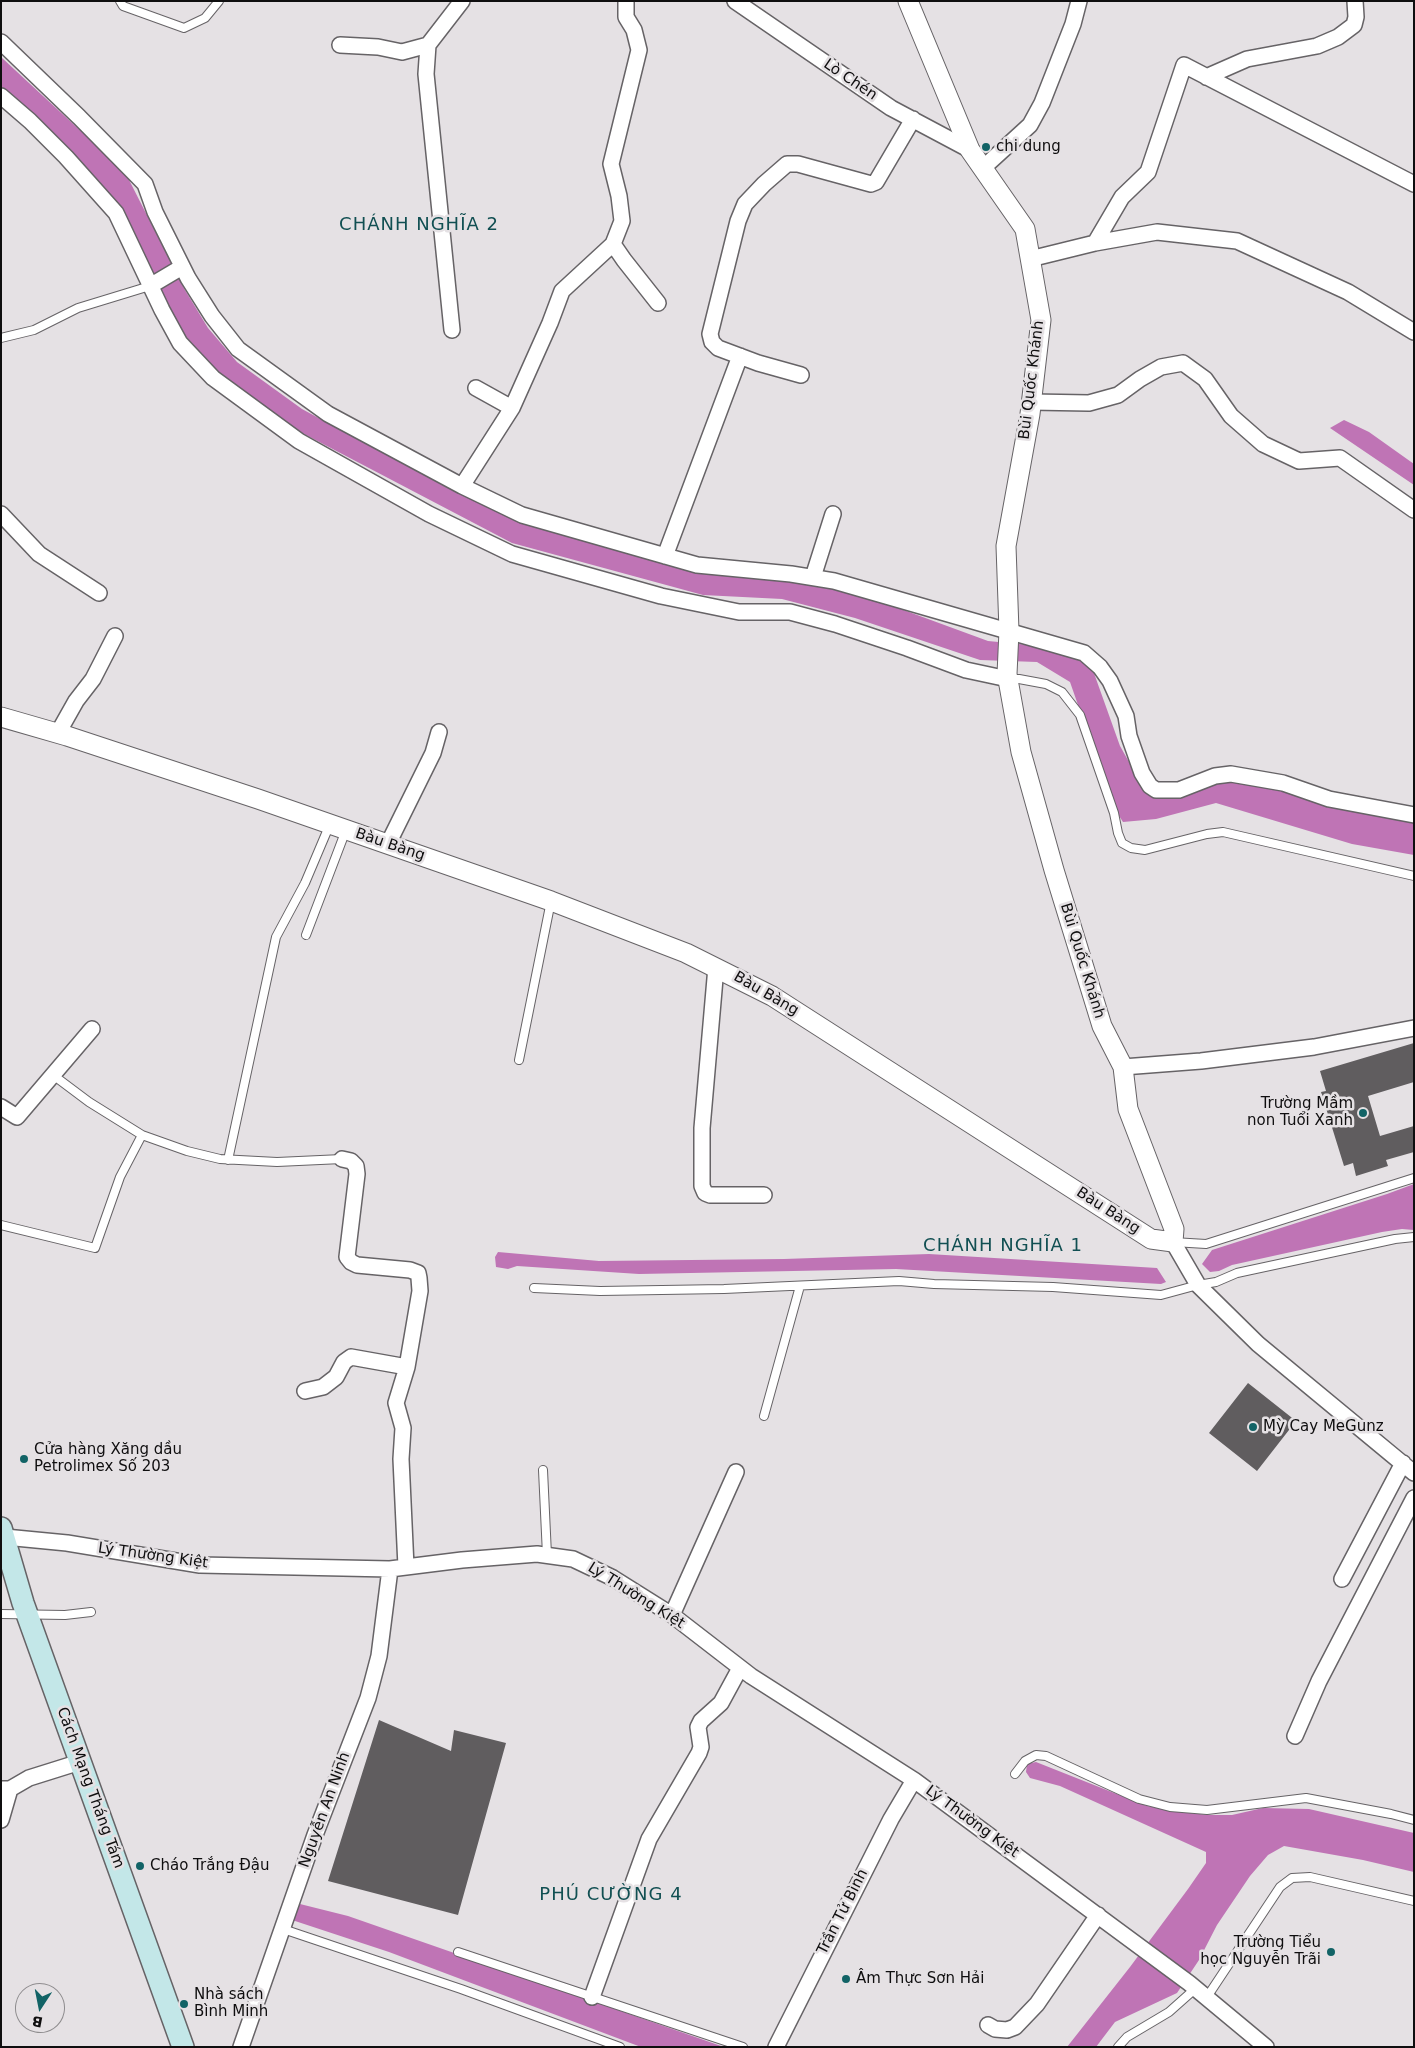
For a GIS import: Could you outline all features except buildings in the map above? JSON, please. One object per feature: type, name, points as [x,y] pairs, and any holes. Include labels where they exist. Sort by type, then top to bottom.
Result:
[{"type":"main road","name":"Cách Mạng Tháng Tám","points":[[3,1532],[27,1615],[183,2047]]},
{"type":"street","points":[[452,330],[426,74],[428,44],[462,1]]},
{"type":"street","points":[[462,486],[512,408],[550,323],[562,291],[613,244],[622,221],[619,196],[611,164],[639,50],[634,30],[626,17],[626,1]]},
{"type":"street","name":"Lò Chén","points":[[735,1],[892,108],[970,150]]},
{"type":"street","name":"Bùi Quốc Khánh","points":[[908,1],[970,150],[1025,229],[1041,320],[1032,402],[1006,546],[1009,634],[1007,676],[1021,752],[1054,870],[1102,1026],[1123,1067],[1128,1109],[1174,1229],[1173,1242]]},
{"type":"street","points":[[983,168],[1030,125],[1046,94],[1073,24],[1079,1]]},
{"type":"street","points":[[1206,76],[1247,59],[1317,46],[1338,37],[1354,25],[1356,18],[1355,1]]},
{"type":"street","points":[[1,42],[79,116],[145,184],[155,212],[182,267],[212,316],[238,350],[328,414],[462,486],[522,515],[697,565],[813,577],[834,581],[1009,634],[1084,653],[1100,667],[1110,681],[1126,716],[1129,736],[1142,773],[1150,786],[1156,790],[1179,790],[1215,776],[1231,774],[1283,783],[1330,799],[1414,815]]},
{"type":"street","points":[[340,45],[402,52],[428,44]]},
{"type":"street","points":[[1095,243],[1122,196],[1148,172],[1184,65],[1414,184]]},
{"type":"street","points":[[1,96],[36,127],[116,213],[150,286],[180,343],[213,378],[253,409],[308,446],[429,514],[512,554],[661,596],[739,612],[790,612],[880,639],[966,670],[1007,676]]},
{"type":"street","points":[[801,375],[718,348],[712,342],[710,334],[738,221],[745,204],[787,164],[798,164],[872,184],[876,182],[913,119]]},
{"type":"street","points":[[1030,259],[1095,243],[1157,232],[1237,241],[1348,292],[1414,332]]},
{"type":"street","points":[[613,244],[658,303]]},
{"type":"street","points":[[150,286],[182,267]]},
{"type":"street","points":[[665,556],[740,356]]},
{"type":"street","points":[[1032,402],[1089,404],[1118,395],[1161,367],[1182,363],[1205,379],[1231,416],[1263,444],[1299,462],[1340,458],[1414,510]]},
{"type":"street","points":[[476,388],[512,408]]},
{"type":"street","points":[[1,514],[39,554],[99,593]]},
{"type":"street","points":[[813,577],[833,514]]},
{"type":"street","points":[[58,733],[76,701],[93,679],[116,636]]},
{"type":"street","name":"Bàu Bàng","points":[[1,717],[58,733],[388,844],[551,901],[686,953],[772,996],[1151,1239],[1173,1242]]},
{"type":"street","points":[[388,844],[433,753],[439,732]]},
{"type":"street","points":[[716,967],[702,1128],[702,1186],[705,1192],[710,1194],[764,1195]]},
{"type":"street","points":[[1123,1067],[1201,1061],[1314,1047],[1414,1028]]},
{"type":"street","points":[[1,1107],[17,1117],[92,1029]]},
{"type":"street","points":[[342,1159],[351,1161],[356,1166],[358,1174],[347,1257],[357,1265],[410,1270],[418,1273],[419,1278],[420,1291],[407,1367],[396,1404],[404,1428],[401,1459],[406,1567]]},
{"type":"street","points":[[1173,1242],[1198,1285],[1258,1344],[1408,1468],[1342,1579]]},
{"type":"street","points":[[306,1391],[323,1387],[336,1377],[344,1362],[351,1357],[407,1367]]},
{"type":"street","points":[[672,1615],[736,1472]]},
{"type":"street","points":[[1295,1736],[1319,1681],[1414,1498]]},
{"type":"street","name":"Lý Thường Kiệt","points":[[3,1532],[200,1565],[390,1569],[537,1554],[573,1559],[581,1562],[613,1578],[672,1615],[751,1676],[914,1780],[1197,1989]]},
{"type":"street","name":"Nguyễn An Ninh","points":[[241,2047],[318,1826],[368,1698],[379,1656],[390,1569]]},
{"type":"street","points":[[592,1997],[649,1838],[699,1753],[700,1739],[698,1727],[701,1721],[721,1703],[740,1668]]},
{"type":"street","points":[[1,1820],[6,1789],[29,1778],[80,1762]]},
{"type":"street","name":"Trần Tử Bình","points":[[776,2047],[891,1819],[914,1780]]},
{"type":"street","points":[[988,2025],[995,2029],[1007,2030],[1015,2027],[1037,2004],[1098,1916]]},
{"type":"street","points":[[1197,1989],[1266,2047]]},
{"type":"lane","points":[[120,1],[123,6],[184,28],[206,18],[219,1]]},
{"type":"lane","points":[[1,338],[34,330],[78,308],[150,286]]},
{"type":"lane","points":[[1007,676],[1046,684],[1062,692],[1080,715],[1114,814],[1118,834],[1122,843],[1131,848],[1145,850],[1207,834],[1223,832],[1414,876]]},
{"type":"lane","points":[[306,935],[338,827]]},
{"type":"lane","points":[[228,1160],[276,937],[305,882],[338,827]]},
{"type":"lane","points":[[519,1060],[551,901]]},
{"type":"lane","points":[[53,1075],[89,1102],[142,1135],[187,1151],[228,1160],[308,1162],[342,1159]]},
{"type":"lane","points":[[1,1225],[95,1248],[120,1177],[142,1135]]},
{"type":"lane","points":[[1173,1242],[1206,1244],[1414,1178]]},
{"type":"lane","points":[[534,1288],[600,1291],[724,1289],[899,1281],[934,1284],[1053,1287],[1161,1295],[1216,1282],[1237,1273],[1395,1239],[1414,1237]]},
{"type":"lane","points":[[764,1416],[800,1286]]},
{"type":"lane","points":[[543,1470],[547,1556]]},
{"type":"lane","points":[[1,1614],[27,1615],[91,1612]]},
{"type":"lane","points":[[1015,1774],[1025,1761],[1036,1755],[1046,1756],[1139,1798],[1170,1808],[1207,1810],[1306,1798],[1414,1820]]},
{"type":"lane","points":[[1118,2047],[1127,2037],[1169,2012],[1197,1989],[1280,1887],[1292,1878],[1310,1877],[1414,1901]]},
{"type":"lane","points":[[283,1929],[461,1989],[620,2047]]},
{"type":"lane","points":[[458,1952],[743,2047]]},
{"type":"shaded area","points":[[1,57],[125,172],[185,290],[208,328],[237,362],[302,409],[446,487],[530,525],[830,583],[988,641],[1061,648],[1090,662],[1120,746],[1133,769],[1154,794],[1217,783],[1253,783],[1351,808],[1414,821],[1414,855],[1352,844],[1216,803],[1156,819],[1123,822],[1114,808],[1070,682],[1037,662],[980,660],[855,618],[782,599],[703,595],[512,543],[304,434],[207,368],[161,301],[108,192],[1,92]]},
{"type":"shaded area","points":[[1344,420],[1369,432],[1414,464],[1414,485],[1330,428]]},
{"type":"shaded area","points":[[1414,1184],[1414,1230],[1402,1229],[1382,1232],[1232,1265],[1219,1271],[1210,1272],[1202,1264],[1212,1250]]},
{"type":"shaded area","points":[[498,1252],[599,1261],[784,1259],[929,1254],[1157,1268],[1166,1282],[1161,1284],[896,1269],[639,1274],[517,1266],[508,1269],[496,1267],[495,1257]]},
{"type":"shaded area","points":[[1036,1762],[1147,1806],[1208,1815],[1232,1815],[1263,1808],[1309,1809],[1414,1833],[1414,1872],[1363,1860],[1284,1846],[1268,1855],[1250,1876],[1217,1925],[1199,1960],[1177,1993],[1115,2022],[1096,2047],[1067,2047],[1188,1889],[1206,1863],[1206,1852],[1060,1786],[1030,1778],[1026,1772],[1027,1764]]},
{"type":"shaded area","points":[[300,1904],[348,1916],[724,2047],[641,2047],[389,1952],[292,1920]]},
{"type":"place","name":"chi dung","points":[[986,147]]},
{"type":"place","name":"Trường Mầm non Tuổi Xanh","points":[[1363,1113]]},
{"type":"place","name":"Mỳ Cay MeGunz","points":[[1253,1427]]},
{"type":"place","name":"Cửa hàng Xăng dầu Petrolimex Số 203","points":[[24,1459]]},
{"type":"place","name":"Cháo Trắng Đậu","points":[[140,1866]]},
{"type":"place","name":"Trường Tiểu học Nguyễn Trãi","points":[[1331,1952]]},
{"type":"place","name":"Âm Thực Sơn Hải","points":[[846,1979]]},
{"type":"place","name":"Nhà sách Bình Minh","points":[[184,2004]]},
{"type":"district","name":"CHÁNH NGHĨA 2","points":[[419,225]]},
{"type":"district","name":"CHÁNH NGHĨA 1","points":[[1003,1246]]},
{"type":"district","name":"PHÚ CƯỜNG 4","points":[[611,1895]]}]
